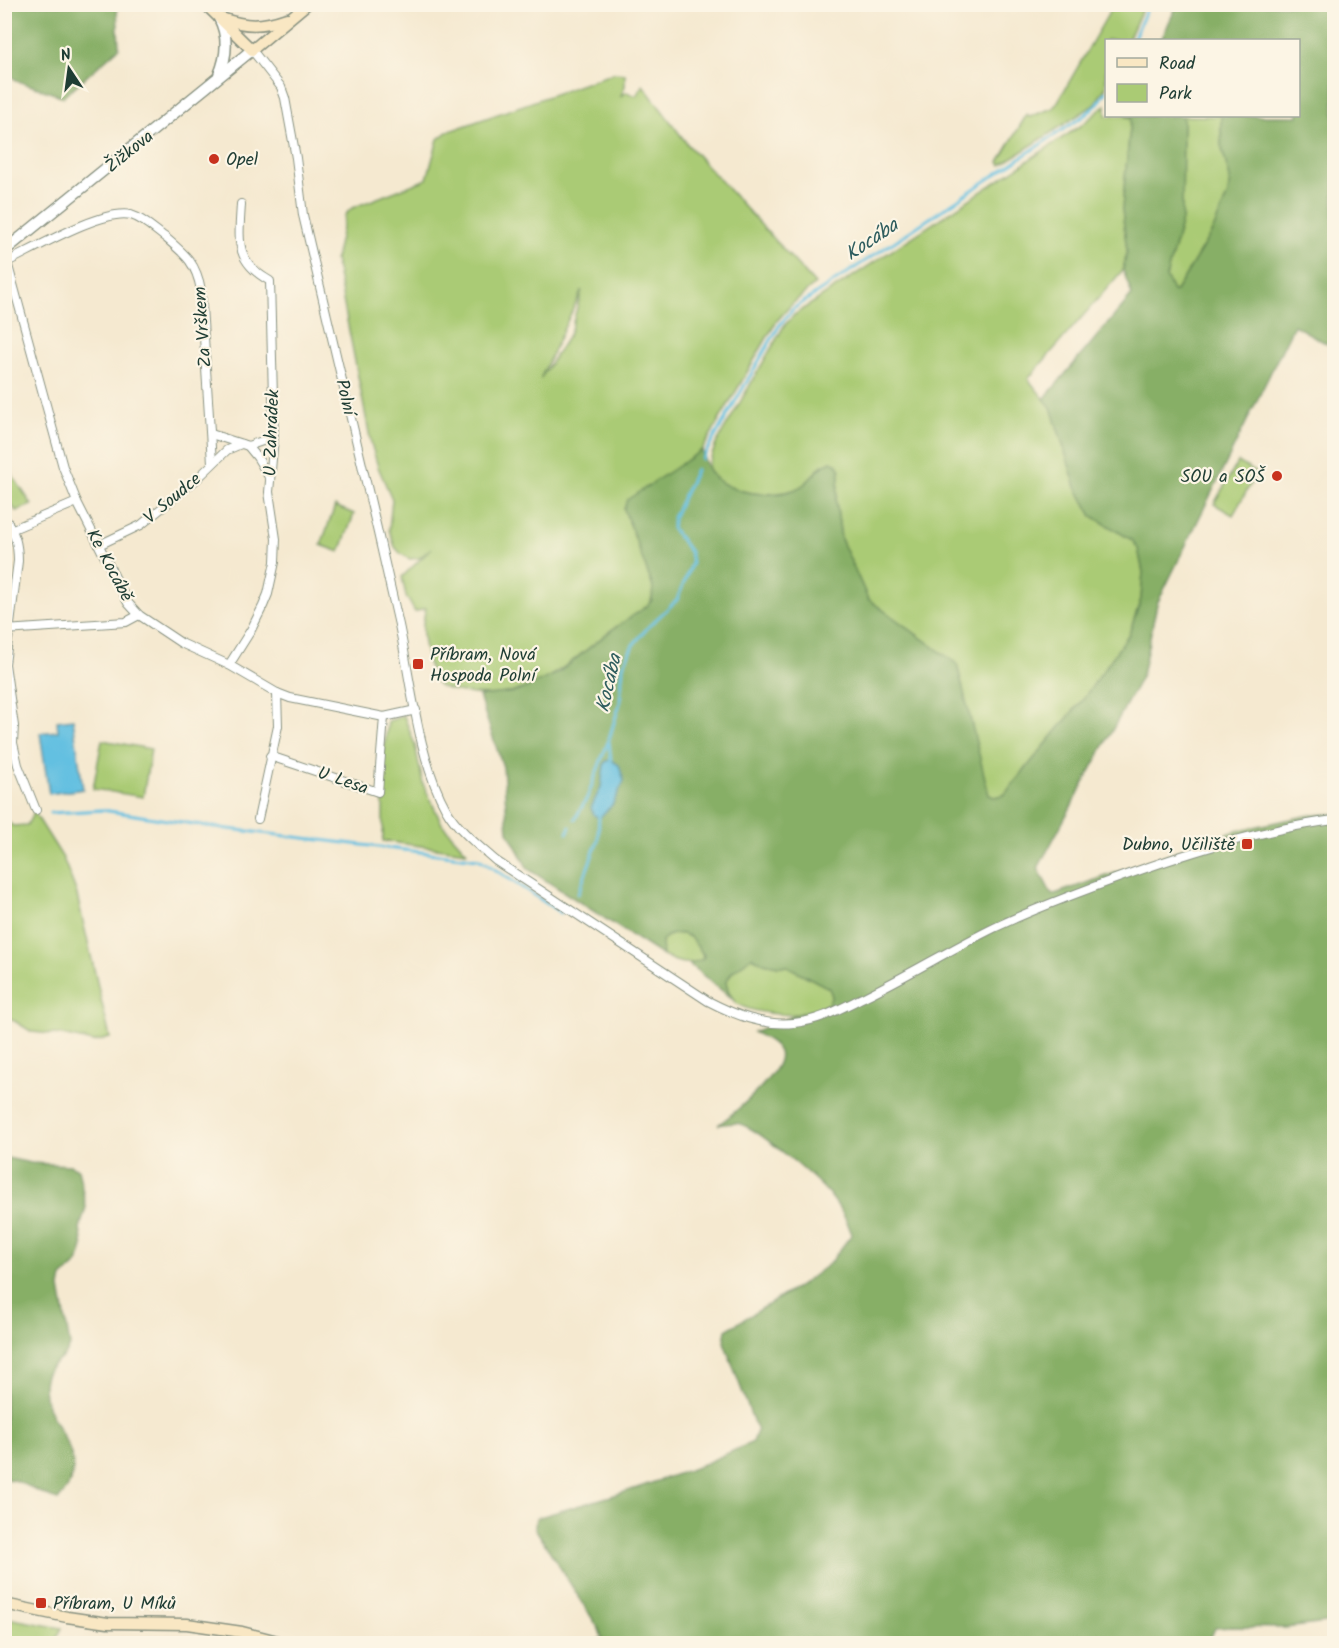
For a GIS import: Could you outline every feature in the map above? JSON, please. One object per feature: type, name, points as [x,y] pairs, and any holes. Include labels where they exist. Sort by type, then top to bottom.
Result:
[{"type":"main road","points":[[205,4],[252,50],[307,4]]},
{"type":"main road","points":[[218,16],[241,25],[260,25],[294,15]]},
{"type":"main road","points":[[4,1604],[108,1623],[198,1625],[242,1632],[289,1644]]},
{"type":"street","points":[[218,16],[226,36],[226,52],[218,78]]},
{"type":"street","name":"Žižkova","points":[[5,258],[252,50]]},
{"type":"street","name":"Polní","points":[[252,50],[281,87],[285,98],[303,214],[399,627],[424,752],[446,810],[468,837],[496,861],[708,1001],[751,1020],[795,1023],[835,1012],[994,928],[1051,903],[1152,866],[1241,839],[1335,820]]},
{"type":"street","name":"U Zahrádek","points":[[229,665],[251,630],[268,594],[276,539],[269,492],[274,437],[270,281],[258,275],[248,266],[243,257],[239,238],[241,204]]},
{"type":"street","name":"Za Vrškem","points":[[5,258],[94,220],[123,214],[145,222],[183,252],[193,264],[201,290],[212,462]]},
{"type":"street","name":"Ke Kocábě","points":[[5,258],[41,395],[63,467],[118,588],[128,603],[139,615],[181,643],[229,665],[290,698],[384,717],[416,710]]},
{"type":"street","points":[[211,434],[244,445],[257,457],[269,478]]},
{"type":"street","name":"V Soudce","points":[[99,545],[141,525],[197,479],[227,450],[274,437]]},
{"type":"street","points":[[13,530],[77,502]]},
{"type":"street","points":[[4,517],[13,530],[18,545],[5,664],[14,726],[13,743],[18,765],[36,810]]},
{"type":"street","points":[[7,630],[126,622],[139,615]]},
{"type":"street","points":[[258,819],[278,726],[277,693]]},
{"type":"street","name":"U Lesa","points":[[270,756],[378,792],[384,717]]},
{"type":"green space","points":[[1114,4],[1144,5],[1128,39],[1105,39],[1105,88],[1094,105],[1001,165],[999,162],[1027,114],[1029,117],[1053,108]]},
{"type":"green space","points":[[4,5],[115,5],[119,48],[63,97],[18,81],[5,72]]},
{"type":"green space","points":[[1177,5],[1334,5],[1334,348],[1294,325],[1157,604],[1142,675],[1038,868],[1052,895],[1239,830],[1310,815],[1334,814],[1334,1622],[1285,1628],[1215,1628],[1208,1644],[592,1643],[602,1638],[599,1629],[535,1528],[536,1518],[628,1491],[695,1468],[753,1442],[757,1431],[724,1342],[726,1330],[801,1285],[829,1264],[852,1234],[829,1194],[784,1153],[745,1126],[736,1123],[718,1125],[756,1092],[779,1060],[779,1052],[775,1045],[753,1032],[798,1014],[823,1007],[828,1004],[832,996],[829,988],[787,966],[764,963],[752,957],[732,972],[726,982],[728,992],[736,1002],[689,964],[703,959],[704,955],[689,936],[674,934],[665,938],[662,941],[663,956],[528,869],[508,832],[503,767],[479,696],[516,692],[558,673],[652,600],[653,587],[624,509],[627,500],[702,450],[708,470],[720,482],[756,494],[794,490],[831,461],[838,464],[840,469],[836,501],[841,539],[868,599],[957,664],[989,795],[994,797],[1004,795],[1084,698],[1129,634],[1141,599],[1143,572],[1138,548],[1132,540],[1092,516],[1076,487],[1051,407],[1044,399],[1132,295],[1123,270],[1127,251],[1122,209],[1131,118],[1128,117],[1183,117],[1182,220],[1166,277],[1173,291],[1176,291],[1213,230],[1228,194],[1230,178],[1221,145],[1221,117],[1300,117],[1300,39],[1161,39]]},
{"type":"green space","points":[[614,73],[625,74],[625,86],[621,96],[627,92],[636,96],[643,85],[688,145],[815,284],[776,322],[702,450],[624,509],[653,587],[649,604],[543,680],[525,688],[484,695],[442,687],[432,677],[423,635],[426,608],[415,612],[406,596],[402,577],[432,548],[419,558],[410,559],[395,547],[389,530],[392,499],[378,467],[371,443],[335,259],[345,215],[352,208],[427,179],[438,139],[447,132]],"holes":[[[582,290],[570,333],[541,378]]]},
{"type":"green space","points":[[1105,106],[1105,117],[1131,118],[1122,209],[1127,251],[1123,270],[1028,379],[1051,407],[1076,487],[1092,516],[1132,540],[1138,548],[1143,572],[1141,599],[1129,634],[1084,698],[1004,795],[994,797],[989,795],[983,777],[957,664],[868,599],[841,539],[836,501],[840,469],[822,465],[803,485],[793,490],[765,494],[736,489],[723,483],[713,476],[708,466],[716,444],[784,326],[794,315],[1079,127]]},
{"type":"green space","points":[[1183,117],[1221,117],[1221,145],[1230,178],[1228,194],[1213,230],[1176,291],[1173,291],[1166,277],[1182,220]]},
{"type":"green space","points":[[1238,462],[1257,473],[1233,515],[1214,504]]},
{"type":"green space","points":[[9,470],[32,505],[16,511],[5,496],[5,472]]},
{"type":"green space","points":[[335,506],[354,514],[340,552],[321,545]]},
{"type":"green space","points":[[404,716],[415,745],[423,784],[442,824],[467,852],[383,841],[383,759],[388,721]]},
{"type":"green space","points":[[102,740],[151,749],[143,797],[93,789]]},
{"type":"green space","points":[[34,812],[63,858],[76,891],[110,1038],[94,1042],[62,1035],[32,1032],[5,1015],[4,819],[13,826],[27,825]]},
{"type":"green space","points":[[675,933],[694,940],[703,959],[683,963],[663,956],[661,944],[667,936]]},
{"type":"green space","points":[[752,956],[764,963],[787,966],[829,988],[832,996],[828,1004],[809,1013],[782,1014],[755,1011],[736,1003],[726,982],[732,972]]},
{"type":"green space","points":[[4,1159],[31,1163],[70,1165],[78,1169],[86,1207],[80,1228],[83,1247],[78,1263],[62,1277],[60,1288],[70,1346],[64,1356],[51,1367],[45,1378],[44,1386],[46,1401],[72,1456],[73,1470],[69,1484],[58,1500],[18,1482],[5,1479]]},
{"type":"green space","points":[[5,1617],[62,1628],[54,1643],[33,1641],[5,1643]]},
{"type":"water","points":[[73,719],[83,789],[49,794],[40,733],[58,731],[57,721]]},
{"type":"water","points":[[611,760],[619,765],[624,781],[612,805],[599,818],[594,815],[591,808],[601,787],[604,765],[606,761]]},
{"type":"waterway","name":"Kocába","points":[[1133,39],[1149,4]]},
{"type":"waterway","name":"Kocába","points":[[702,459],[779,326],[793,309],[1085,115],[1098,104],[1105,94]]},
{"type":"waterway","name":"Kocába","points":[[575,819],[587,798],[608,742],[620,703],[623,666],[633,645],[649,626],[677,600],[692,563],[690,552],[672,528],[673,518],[696,470]]},
{"type":"waterway","points":[[609,742],[611,763]]},
{"type":"waterway","points":[[50,813],[102,810],[220,828],[479,859],[561,913]]},
{"type":"waterway","points":[[578,894],[598,840],[599,815]]},
{"type":"waterway","name":"Kocába","points":[[567,833],[570,827]]},
{"type":"place","name":"Opel","points":[[214,159]]},
{"type":"place","name":"SOU a SOŠ","points":[[1277,476]]},
{"type":"place","name":"Příbram, Nová Hospoda Polní","points":[[418,664]]},
{"type":"place","name":"Dubno, Učiliště","points":[[1247,844]]},
{"type":"place","name":"Příbram, U Míků","points":[[41,1603]]}]
